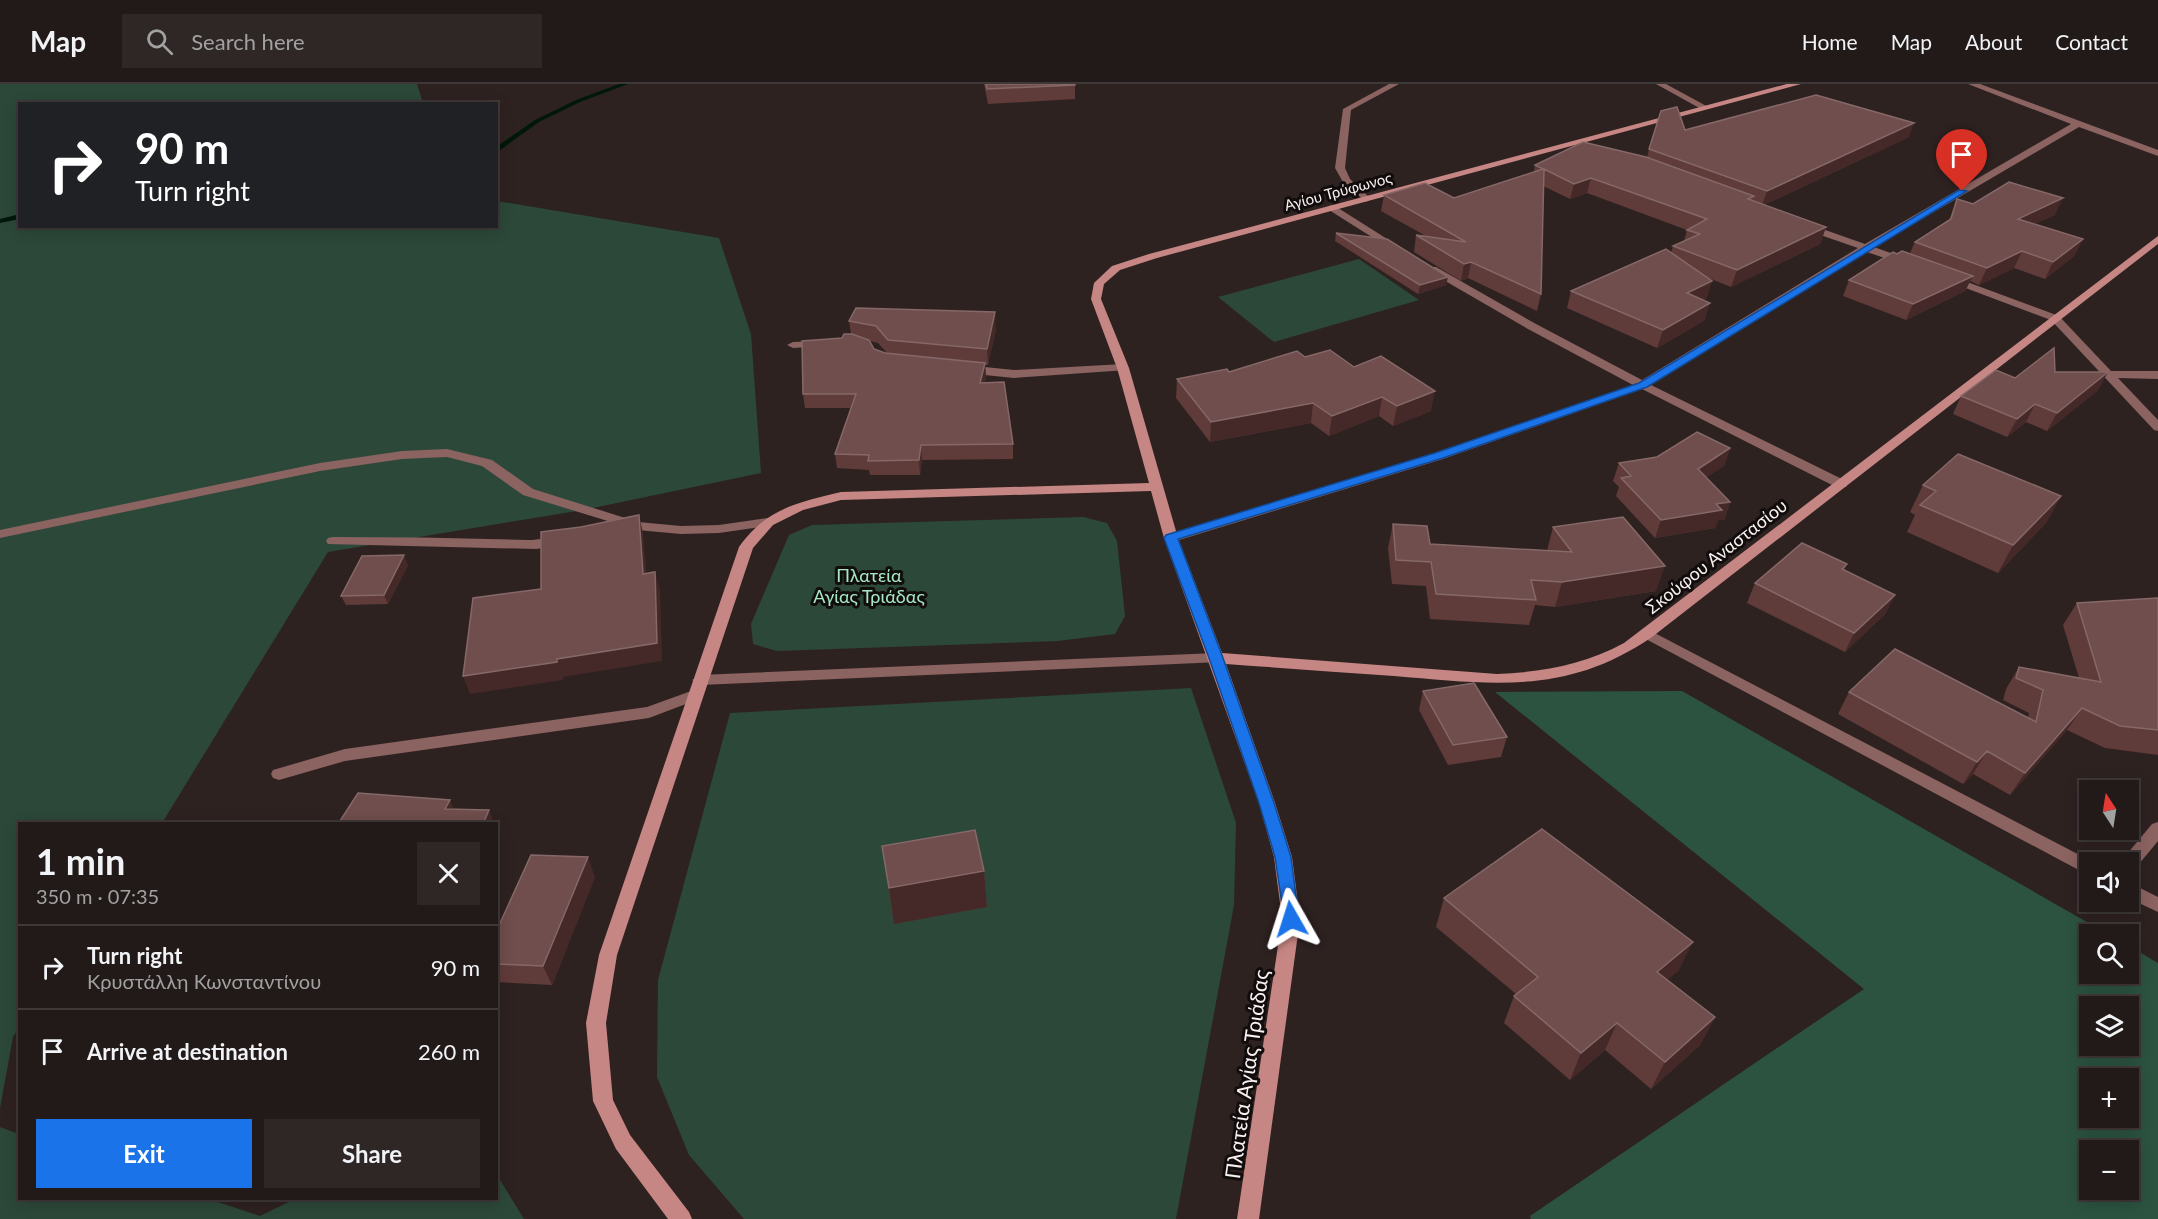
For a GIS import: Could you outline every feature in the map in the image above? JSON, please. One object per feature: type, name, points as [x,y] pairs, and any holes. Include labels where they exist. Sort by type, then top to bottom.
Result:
[{"type":"main road","name":"Αγίου Τρύφωνος","points":[[1157,487],[1123,368],[1096,299],[1099,283],[1116,268],[1153,256],[1797,84]]},
{"type":"main road","name":"Σκούφου Αναστασίου","points":[[1216,658],[1497,679],[1529,678],[1586,668],[1627,649],[1647,634],[2158,239]]},
{"type":"main road","points":[[681,1219],[623,1142],[603,1101],[596,1023],[608,955],[746,547],[768,522],[798,507],[841,496],[1157,487]]},
{"type":"main road","name":"Πλατεία Αγίας Τριάδας","points":[[1157,487],[1171,538],[1267,803],[1283,857],[1291,919],[1248,1219]]},
{"type":"street","points":[[1366,199],[1346,180],[1340,168],[1347,109],[1395,84]]},
{"type":"street","points":[[1660,84],[1706,108]]},
{"type":"street","points":[[1972,84],[2158,153]]},
{"type":"street","points":[[1171,538],[1439,456],[1643,385],[1866,248],[2077,124]]},
{"type":"street","points":[[1575,143],[1597,151]]},
{"type":"street","points":[[1332,208],[1473,295],[1643,385],[1841,484]]},
{"type":"street","points":[[1799,224],[1922,268]]},
{"type":"street","points":[[1944,277],[2055,318],[2158,427]]},
{"type":"street","points":[[793,345],[834,344]]},
{"type":"street","points":[[956,369],[1014,374],[1123,368]]},
{"type":"street","points":[[2106,374],[2158,375]]},
{"type":"street","points":[[0,534],[320,467],[402,455],[447,453],[487,463],[528,492],[637,525],[681,530],[768,522]]},
{"type":"street","points":[[606,534],[637,525]]},
{"type":"street","points":[[333,542],[439,541],[536,545],[576,540]]},
{"type":"street","points":[[1647,634],[2079,863]]},
{"type":"street","points":[[279,774],[345,755],[649,712],[697,687],[1216,658]]},
{"type":"street","points":[[2139,852],[2158,829]]},
{"type":"street","points":[[2139,895],[2158,905]]},
{"type":"green space","points":[[0,84],[417,84],[423,102],[18,102],[18,228],[498,228],[498,201],[719,238],[751,334],[761,473],[583,510],[328,552],[163,822],[18,822],[18,1030],[13,1037],[0,1108]]},
{"type":"green space","points":[[1359,259],[1419,300],[1274,342],[1218,297]]},
{"type":"green space","name":"Πλατεία Αγίας Τριάδας","points":[[1083,517],[1107,523],[1117,541],[1125,616],[1115,634],[1057,641],[777,651],[753,644],[751,624],[789,535],[812,525]]},
{"type":"green space","points":[[1191,688],[1236,823],[1234,905],[1176,1219],[744,1219],[689,1155],[657,1077],[658,980],[730,713]]},
{"type":"green space","points":[[1682,691],[2090,924],[2079,924],[2079,984],[2139,984],[2139,952],[2158,963],[2158,1219],[1531,1219],[1530,1216],[1864,989],[1495,692]]},
{"type":"green space","points":[[0,1127],[18,1134],[18,1200],[212,1200],[260,1216],[293,1200],[498,1200],[498,1177],[524,1219],[0,1219]]},
{"type":"building","points":[[986,84],[1075,84],[1075,85],[987,89]]},
{"type":"building","points":[[1816,95],[1914,123],[1767,191],[1649,149],[1661,111],[1677,107],[1685,130]]},
{"type":"building","points":[[1583,142],[1646,157],[1754,196],[1748,199],[1826,227],[1737,270],[1673,246],[1700,234],[1687,230],[1707,219],[1591,178],[1574,184],[1544,169],[1541,294],[1471,262],[1464,264],[1416,235],[1466,242],[1384,195],[1425,183],[1454,198],[1543,169],[1535,165]]},
{"type":"building","points":[[2009,182],[2063,198],[2018,219],[2083,239],[2053,262],[2022,251],[1987,268],[1915,242],[1951,219],[1957,199],[1973,204]]},
{"type":"building","points":[[1336,233],[1387,239],[1448,277],[1420,285]]},
{"type":"building","points":[[1666,249],[1712,281],[1687,293],[1710,303],[1663,330],[1571,291]]},
{"type":"building","points":[[1902,251],[1973,276],[1913,304],[1849,280],[1893,252],[1897,254]]},
{"type":"building","points":[[856,308],[995,312],[987,349],[888,340],[876,326],[849,321]]},
{"type":"building","points":[[844,334],[852,334],[869,340],[874,349],[885,353],[985,363],[980,383],[1004,382],[1013,444],[921,445],[919,460],[868,461],[869,455],[835,454],[856,394],[803,394],[802,341],[842,338]]},
{"type":"building","points":[[2054,348],[2055,372],[2108,372],[2057,413],[2035,404],[2017,419],[1961,396],[1996,370],[2015,378]]},
{"type":"building","points":[[1330,350],[1354,367],[1381,356],[1435,391],[1397,406],[1382,397],[1332,416],[1313,403],[1211,422],[1177,379],[1227,369],[1229,372],[1297,351],[1305,357]]},
{"type":"building","points":[[1697,432],[1730,448],[1698,469],[1730,502],[1716,504],[1722,510],[1661,520],[1621,478],[1631,476],[1619,463],[1657,457]]},
{"type":"building","points":[[1958,454],[2061,496],[2013,545],[1920,505],[1936,491],[1923,485]]},
{"type":"building","points":[[639,515],[643,574],[655,572],[657,643],[557,659],[557,662],[463,676],[473,598],[541,589],[541,532],[581,527]]},
{"type":"building","points":[[1623,517],[1665,566],[1562,582],[1531,580],[1536,600],[1436,594],[1431,562],[1396,560],[1393,524],[1427,526],[1430,544],[1572,552],[1553,527]]},
{"type":"building","points":[[1802,543],[1847,564],[1842,569],[1895,595],[1854,633],[1755,583]]},
{"type":"building","points":[[404,555],[384,595],[341,596],[362,556]]},
{"type":"building","points":[[2158,598],[2158,730],[2120,726],[2082,708],[2025,773],[1987,751],[1977,762],[1849,692],[1895,649],[2036,722],[2043,690],[2016,678],[2019,667],[2101,682],[2077,603]]},
{"type":"building","points":[[1474,683],[1507,737],[1453,745],[1423,691]]},
{"type":"building","points":[[358,793],[450,800],[445,809],[489,810],[484,822],[339,822]]},
{"type":"building","points":[[1542,829],[1693,942],[1657,972],[1715,1017],[1665,1062],[1617,1023],[1581,1053],[1514,996],[1538,977],[1444,898]]},
{"type":"building","points":[[975,830],[984,871],[889,888],[882,846]]},
{"type":"building","points":[[531,855],[588,857],[543,966],[498,964],[498,928]]},
{"type":"waterway","points":[[498,150],[537,121],[578,101],[625,84]]},
{"type":"waterway","points":[[0,221],[18,216]]},
{"type":"route","points":[[1291,919],[1283,857],[1267,803],[1171,538],[1439,456],[1643,385],[1962,191]]}]
